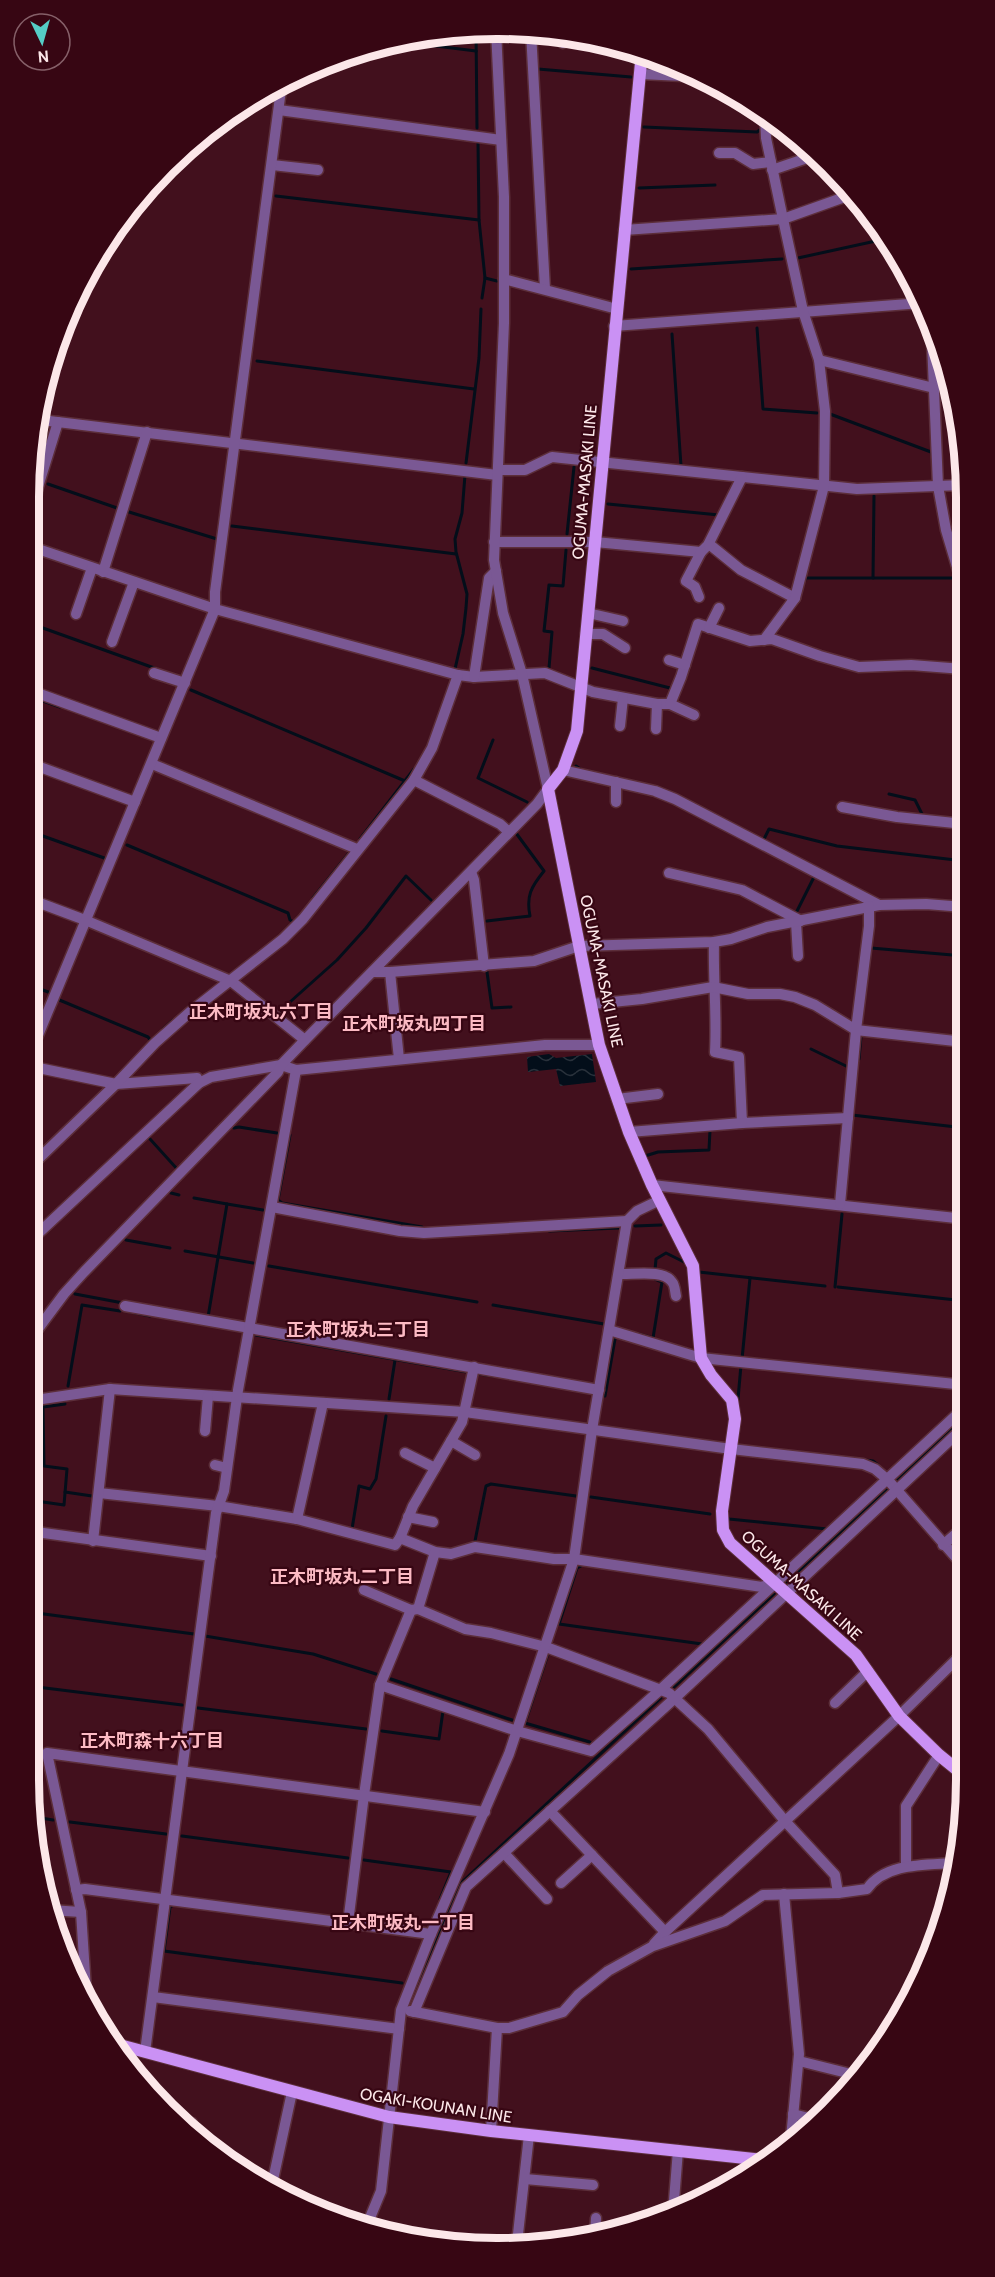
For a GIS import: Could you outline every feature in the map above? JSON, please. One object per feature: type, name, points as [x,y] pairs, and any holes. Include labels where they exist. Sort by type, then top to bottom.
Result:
[{"type":"main road","name":"OGUMA-MASAKI LINE","points":[[641,62],[577,730],[563,770],[548,789],[599,1045],[629,1132],[652,1185],[693,1266],[701,1358],[711,1375],[732,1400],[735,1419],[722,1511],[723,1530],[730,1543],[856,1655],[899,1716],[956,1769]]},
{"type":"main road","name":"OGAKI-KOUNAN LINE","points":[[125,2047],[389,2117],[491,2132],[755,2159]]},
{"type":"street","points":[[39,1327],[77,1280],[279,1071],[281,1065],[305,1040],[537,804],[548,789],[522,674],[503,613],[494,560],[504,279],[504,197],[496,39]]},
{"type":"street","points":[[531,40],[545,289]]},
{"type":"street","points":[[640,74],[677,76]]},
{"type":"street","points":[[39,1031],[215,609],[215,592],[281,93]]},
{"type":"street","points":[[279,110],[501,140]]},
{"type":"street","points":[[764,640],[795,598],[824,486],[825,411],[819,360],[803,311],[766,138],[765,126]]},
{"type":"street","points":[[719,153],[735,153],[753,164],[772,166],[805,158]]},
{"type":"street","points":[[272,165],[318,171]]},
{"type":"street","points":[[624,230],[783,219],[844,197]]},
{"type":"street","points":[[504,279],[617,309]]},
{"type":"street","points":[[614,326],[913,304]]},
{"type":"street","points":[[932,352],[938,486],[946,530],[956,564]]},
{"type":"street","points":[[819,360],[934,388]]},
{"type":"street","points":[[46,421],[497,473],[525,470],[552,457],[857,489],[956,485]]},
{"type":"street","points":[[40,480],[58,422]]},
{"type":"street","points":[[76,614],[98,570],[147,432]]},
{"type":"street","points":[[699,597],[695,587],[686,580],[742,477]]},
{"type":"street","points":[[494,542],[595,542],[705,548],[795,598]]},
{"type":"street","points":[[39,550],[215,609],[458,675],[474,677],[545,673],[593,692],[657,704],[670,704],[694,715]]},
{"type":"street","points":[[474,677],[489,578],[496,571]]},
{"type":"street","points":[[112,642],[134,582]]},
{"type":"street","points":[[709,628],[718,608]]},
{"type":"street","points":[[588,613],[623,621]]},
{"type":"street","points":[[670,704],[698,624],[750,641],[772,639],[859,667],[911,665],[956,668]]},
{"type":"street","points":[[586,634],[603,634],[625,648]]},
{"type":"street","points":[[669,660],[685,665]]},
{"type":"street","points":[[154,673],[185,683]]},
{"type":"street","points":[[39,1158],[154,1044],[296,926],[414,780],[432,748],[458,675]]},
{"type":"street","points":[[39,694],[161,738]]},
{"type":"street","points":[[620,726],[623,698]]},
{"type":"street","points":[[656,729],[657,704]]},
{"type":"street","points":[[152,764],[357,849]]},
{"type":"street","points":[[39,767],[135,802]]},
{"type":"street","points":[[563,770],[655,791],[675,799],[874,906]]},
{"type":"street","points":[[414,780],[500,824],[509,832]]},
{"type":"street","points":[[616,782],[616,802]]},
{"type":"street","points":[[842,807],[897,818],[956,823]]},
{"type":"street","points":[[471,872],[474,880],[484,966]]},
{"type":"street","points":[[669,873],[742,890],[799,921]]},
{"type":"street","points":[[39,904],[85,920],[231,981],[305,1040]]},
{"type":"street","points":[[373,972],[534,961],[579,946],[714,942],[731,939],[766,927],[874,906],[926,904],[956,906]]},
{"type":"street","points":[[840,1204],[856,1030],[869,926],[874,906]]},
{"type":"street","points":[[798,956],[799,921]]},
{"type":"street","points":[[714,942],[713,987],[717,1012],[715,1052],[740,1057],[742,1123]]},
{"type":"street","points":[[390,972],[399,1059]]},
{"type":"street","points":[[592,1004],[642,999],[713,987],[748,994],[780,993],[815,1005],[856,1030],[956,1040]]},
{"type":"street","points":[[39,1232],[199,1083],[212,1077],[281,1065],[296,1070],[545,1045],[599,1045]]},
{"type":"street","points":[[39,1068],[116,1084],[197,1078],[199,1083]]},
{"type":"street","points":[[145,2052],[218,1506],[224,1491],[249,1328],[296,1070]]},
{"type":"street","points":[[617,1099],[658,1094]]},
{"type":"street","points":[[629,1132],[848,1118]]},
{"type":"street","points":[[652,1185],[956,1217]]},
{"type":"street","points":[[369,2219],[381,2191],[401,2010],[431,1934],[485,1812],[517,1731],[546,1647],[574,1559],[592,1430],[627,1221],[637,1211],[660,1200]]},
{"type":"street","points":[[272,1207],[400,1231],[424,1233],[627,1221]]},
{"type":"street","points":[[619,1275],[653,1273],[666,1276],[672,1282],[676,1296]]},
{"type":"street","points":[[125,1306],[599,1390]]},
{"type":"street","points":[[609,1330],[701,1358],[956,1384]]},
{"type":"street","points":[[99,1493],[218,1506],[297,1519],[395,1545],[408,1517],[462,1422],[474,1367]]},
{"type":"street","points":[[93,1541],[110,1389]]},
{"type":"street","points":[[39,1399],[110,1389],[465,1412],[731,1449],[863,1464],[888,1480],[956,1559]]},
{"type":"street","points":[[205,1431],[208,1396]]},
{"type":"street","points":[[297,1519],[323,1403]]},
{"type":"street","points":[[381,1685],[517,1731],[591,1751],[956,1416]]},
{"type":"street","points":[[414,2012],[466,1887],[675,1698],[956,1434]]},
{"type":"street","points":[[451,1441],[475,1455]]},
{"type":"street","points":[[405,1453],[435,1468]]},
{"type":"street","points":[[215,1465],[228,1468]]},
{"type":"street","points":[[408,1517],[433,1522]]},
{"type":"street","points":[[39,1533],[211,1556]]},
{"type":"street","points":[[943,1545],[956,1534]]},
{"type":"street","points":[[400,1538],[435,1552],[451,1554],[475,1547],[762,1587],[774,1583]]},
{"type":"street","points":[[348,1923],[381,1685],[415,1609],[435,1552]]},
{"type":"street","points":[[364,1590],[465,1629],[546,1647],[660,1690],[675,1698],[708,1729],[785,1821],[835,1875],[838,1893]]},
{"type":"street","points":[[653,1946],[665,1932],[955,1662]]},
{"type":"street","points":[[835,1703],[868,1671]]},
{"type":"street","points":[[85,1981],[81,1912],[47,1753],[485,1812]]},
{"type":"street","points":[[906,1866],[906,1806],[939,1755]]},
{"type":"street","points":[[550,1811],[665,1932]]},
{"type":"street","points":[[504,1853],[547,1899]]},
{"type":"street","points":[[561,1883],[592,1855]]},
{"type":"street","points":[[401,2010],[497,2028],[509,2028],[563,2012],[578,1995],[608,1971],[653,1946],[725,1921],[763,1895],[867,1890],[874,1879],[906,1866],[948,1863]]},
{"type":"street","points":[[76,1890],[84,1889],[431,1934]]},
{"type":"street","points":[[784,1894],[799,2061],[791,2132]]},
{"type":"street","points":[[58,1911],[81,1912]]},
{"type":"street","points":[[153,1997],[399,2029]]},
{"type":"street","points":[[491,2132],[497,2028]]},
{"type":"street","points":[[799,2061],[849,2074]]},
{"type":"street","points":[[273,2180],[292,2092]]},
{"type":"street","points":[[793,2114],[807,2118]]},
{"type":"street","points":[[518,2237],[529,2135]]},
{"type":"street","points":[[674,2203],[678,2150]]},
{"type":"street","points":[[525,2179],[593,2185]]},
{"type":"street","points":[[596,2218],[596,2227]]},
{"type":"water","points":[[549,1054],[556,1058],[592,1054],[596,1082],[560,1086],[556,1069],[528,1072],[527,1057]]},
{"type":"waterway","points":[[476,40],[477,128]]},
{"type":"waterway","points":[[427,45],[476,51]]},
{"type":"waterway","points":[[538,69],[631,77]]},
{"type":"waterway","points":[[644,127],[757,132],[761,129]]},
{"type":"waterway","points":[[478,143],[479,220],[485,278]]},
{"type":"waterway","points":[[639,188],[715,185]]},
{"type":"waterway","points":[[276,196],[479,220]]},
{"type":"waterway","points":[[798,258],[877,241]]},
{"type":"waterway","points":[[631,269],[782,259]]},
{"type":"waterway","points":[[482,298],[485,278],[497,281]]},
{"type":"waterway","points":[[466,463],[479,358],[481,309]]},
{"type":"waterway","points":[[757,328],[763,409],[817,413]]},
{"type":"waterway","points":[[672,334],[681,466]]},
{"type":"waterway","points":[[257,361],[474,389]]},
{"type":"waterway","points":[[830,414],[931,452],[932,455]]},
{"type":"waterway","points":[[567,534],[574,467]]},
{"type":"waterway","points":[[455,669],[463,634],[467,594],[455,539],[462,513],[465,475]]},
{"type":"waterway","points":[[48,484],[117,508]]},
{"type":"waterway","points":[[874,496],[873,578],[955,578]]},
{"type":"waterway","points":[[608,504],[719,515]]},
{"type":"waterway","points":[[129,512],[217,539]]},
{"type":"waterway","points":[[232,526],[456,554]]},
{"type":"waterway","points":[[549,668],[552,632],[544,631],[549,585],[563,586],[566,550]]},
{"type":"waterway","points":[[805,580],[805,578],[873,578]]},
{"type":"waterway","points":[[39,627],[157,669]]},
{"type":"waterway","points":[[592,668],[670,688]]},
{"type":"waterway","points":[[191,690],[405,781]]},
{"type":"waterway","points":[[39,700],[60,707]]},
{"type":"waterway","points":[[493,740],[478,778],[527,802]]},
{"type":"waterway","points":[[576,766],[583,771]]},
{"type":"waterway","points":[[360,839],[414,769]]},
{"type":"waterway","points":[[889,794],[915,800],[923,816]]},
{"type":"waterway","points":[[763,841],[769,829],[837,846],[956,860]]},
{"type":"waterway","points":[[487,921],[530,916],[531,892],[544,871],[516,833]]},
{"type":"waterway","points":[[39,835],[107,859]]},
{"type":"waterway","points":[[127,845],[288,913],[290,920],[294,922]]},
{"type":"waterway","points":[[313,898],[349,853]]},
{"type":"waterway","points":[[796,913],[815,875]]},
{"type":"waterway","points":[[281,1010],[337,960],[366,928],[406,876],[431,900]]},
{"type":"waterway","points":[[871,948],[956,955]]},
{"type":"waterway","points":[[487,972],[492,1008],[511,1007]]},
{"type":"waterway","points":[[39,989],[51,993]]},
{"type":"waterway","points":[[57,999],[148,1037],[151,1041]]},
{"type":"waterway","points":[[163,1029],[173,1020]]},
{"type":"waterway","points":[[859,1059],[861,1036]]},
{"type":"waterway","points":[[811,1049],[848,1067]]},
{"type":"waterway","points":[[852,1115],[956,1127]]},
{"type":"waterway","points":[[234,1128],[277,1133]]},
{"type":"waterway","points":[[645,1156],[658,1152],[709,1150],[710,1130],[713,1130]]},
{"type":"waterway","points":[[290,1135],[278,1200],[282,1203],[422,1227]]},
{"type":"waterway","points":[[150,1139],[178,1170]]},
{"type":"waterway","points":[[171,1193],[179,1195]]},
{"type":"waterway","points":[[194,1198],[227,1204]]},
{"type":"waterway","points":[[208,1317],[227,1204],[263,1210]]},
{"type":"waterway","points":[[835,1287],[842,1214]]},
{"type":"waterway","points":[[635,1226],[661,1225]]},
{"type":"waterway","points":[[549,1231],[619,1228]]},
{"type":"waterway","points":[[126,1240],[170,1248]]},
{"type":"waterway","points":[[185,1251],[253,1263]]},
{"type":"waterway","points":[[655,1270],[656,1259],[666,1253],[684,1262]]},
{"type":"waterway","points":[[269,1266],[477,1302]]},
{"type":"waterway","points":[[699,1272],[825,1286]]},
{"type":"waterway","points":[[639,1334],[653,1338],[662,1282],[655,1277]]},
{"type":"waterway","points":[[742,1359],[750,1278]]},
{"type":"waterway","points":[[838,1287],[956,1300]]},
{"type":"waterway","points":[[75,1294],[123,1303]]},
{"type":"waterway","points":[[68,1386],[82,1305],[120,1311]]},
{"type":"waterway","points":[[493,1305],[604,1324]]},
{"type":"waterway","points":[[131,1312],[150,1316]]},
{"type":"waterway","points":[[256,1335],[467,1372]]},
{"type":"waterway","points":[[605,1396],[615,1339]]},
{"type":"waterway","points":[[389,1399],[395,1360]]},
{"type":"waterway","points":[[738,1399],[741,1365]]},
{"type":"waterway","points":[[479,1374],[493,1376]]},
{"type":"waterway","points":[[39,1501],[64,1505],[67,1469],[44,1466],[43,1407],[65,1404]]},
{"type":"waterway","points":[[352,1529],[359,1486],[370,1489],[376,1479],[386,1416]]},
{"type":"waterway","points":[[894,1483],[956,1425]]},
{"type":"waterway","points":[[865,1460],[873,1461],[878,1465]]},
{"type":"waterway","points":[[475,1541],[486,1486],[491,1484],[576,1496]]},
{"type":"waterway","points":[[787,1582],[888,1488]]},
{"type":"waterway","points":[[65,1492],[92,1496]]},
{"type":"waterway","points":[[591,1497],[710,1514]]},
{"type":"waterway","points":[[727,1516],[729,1519],[827,1529]]},
{"type":"waterway","points":[[581,1566],[577,1568],[559,1624],[702,1644]]},
{"type":"waterway","points":[[674,1687],[774,1594]]},
{"type":"waterway","points":[[39,1613],[194,1634]]},
{"type":"waterway","points":[[205,1636],[313,1654],[376,1674]]},
{"type":"waterway","points":[[553,1653],[548,1654],[525,1723],[590,1742]]},
{"type":"waterway","points":[[391,1679],[512,1720]]},
{"type":"waterway","points":[[39,1687],[182,1705]]},
{"type":"waterway","points":[[611,1744],[661,1698]]},
{"type":"waterway","points":[[198,1708],[366,1729]]},
{"type":"waterway","points":[[382,1731],[439,1739],[443,1711],[445,1712]]},
{"type":"waterway","points":[[412,1995],[461,1883],[610,1745]]},
{"type":"waterway","points":[[41,1818],[53,1820]]},
{"type":"waterway","points":[[70,1822],[166,1834]]},
{"type":"waterway","points":[[182,1836],[348,1858]]},
{"type":"waterway","points":[[364,1860],[451,1872],[440,1899]]},
{"type":"waterway","points":[[174,1905],[170,1907],[164,1951],[402,1983]]},
{"type":"district","name":"正木町坂丸六丁目","points":[[261,1012]]},
{"type":"district","name":"正木町坂丸四丁目","points":[[414,1024]]},
{"type":"district","name":"正木町坂丸三丁目","points":[[358,1330]]},
{"type":"district","name":"正木町坂丸二丁目","points":[[342,1577]]},
{"type":"district","name":"正木町森十六丁目","points":[[152,1741]]},
{"type":"district","name":"正木町坂丸一丁目","points":[[403,1923]]}]
